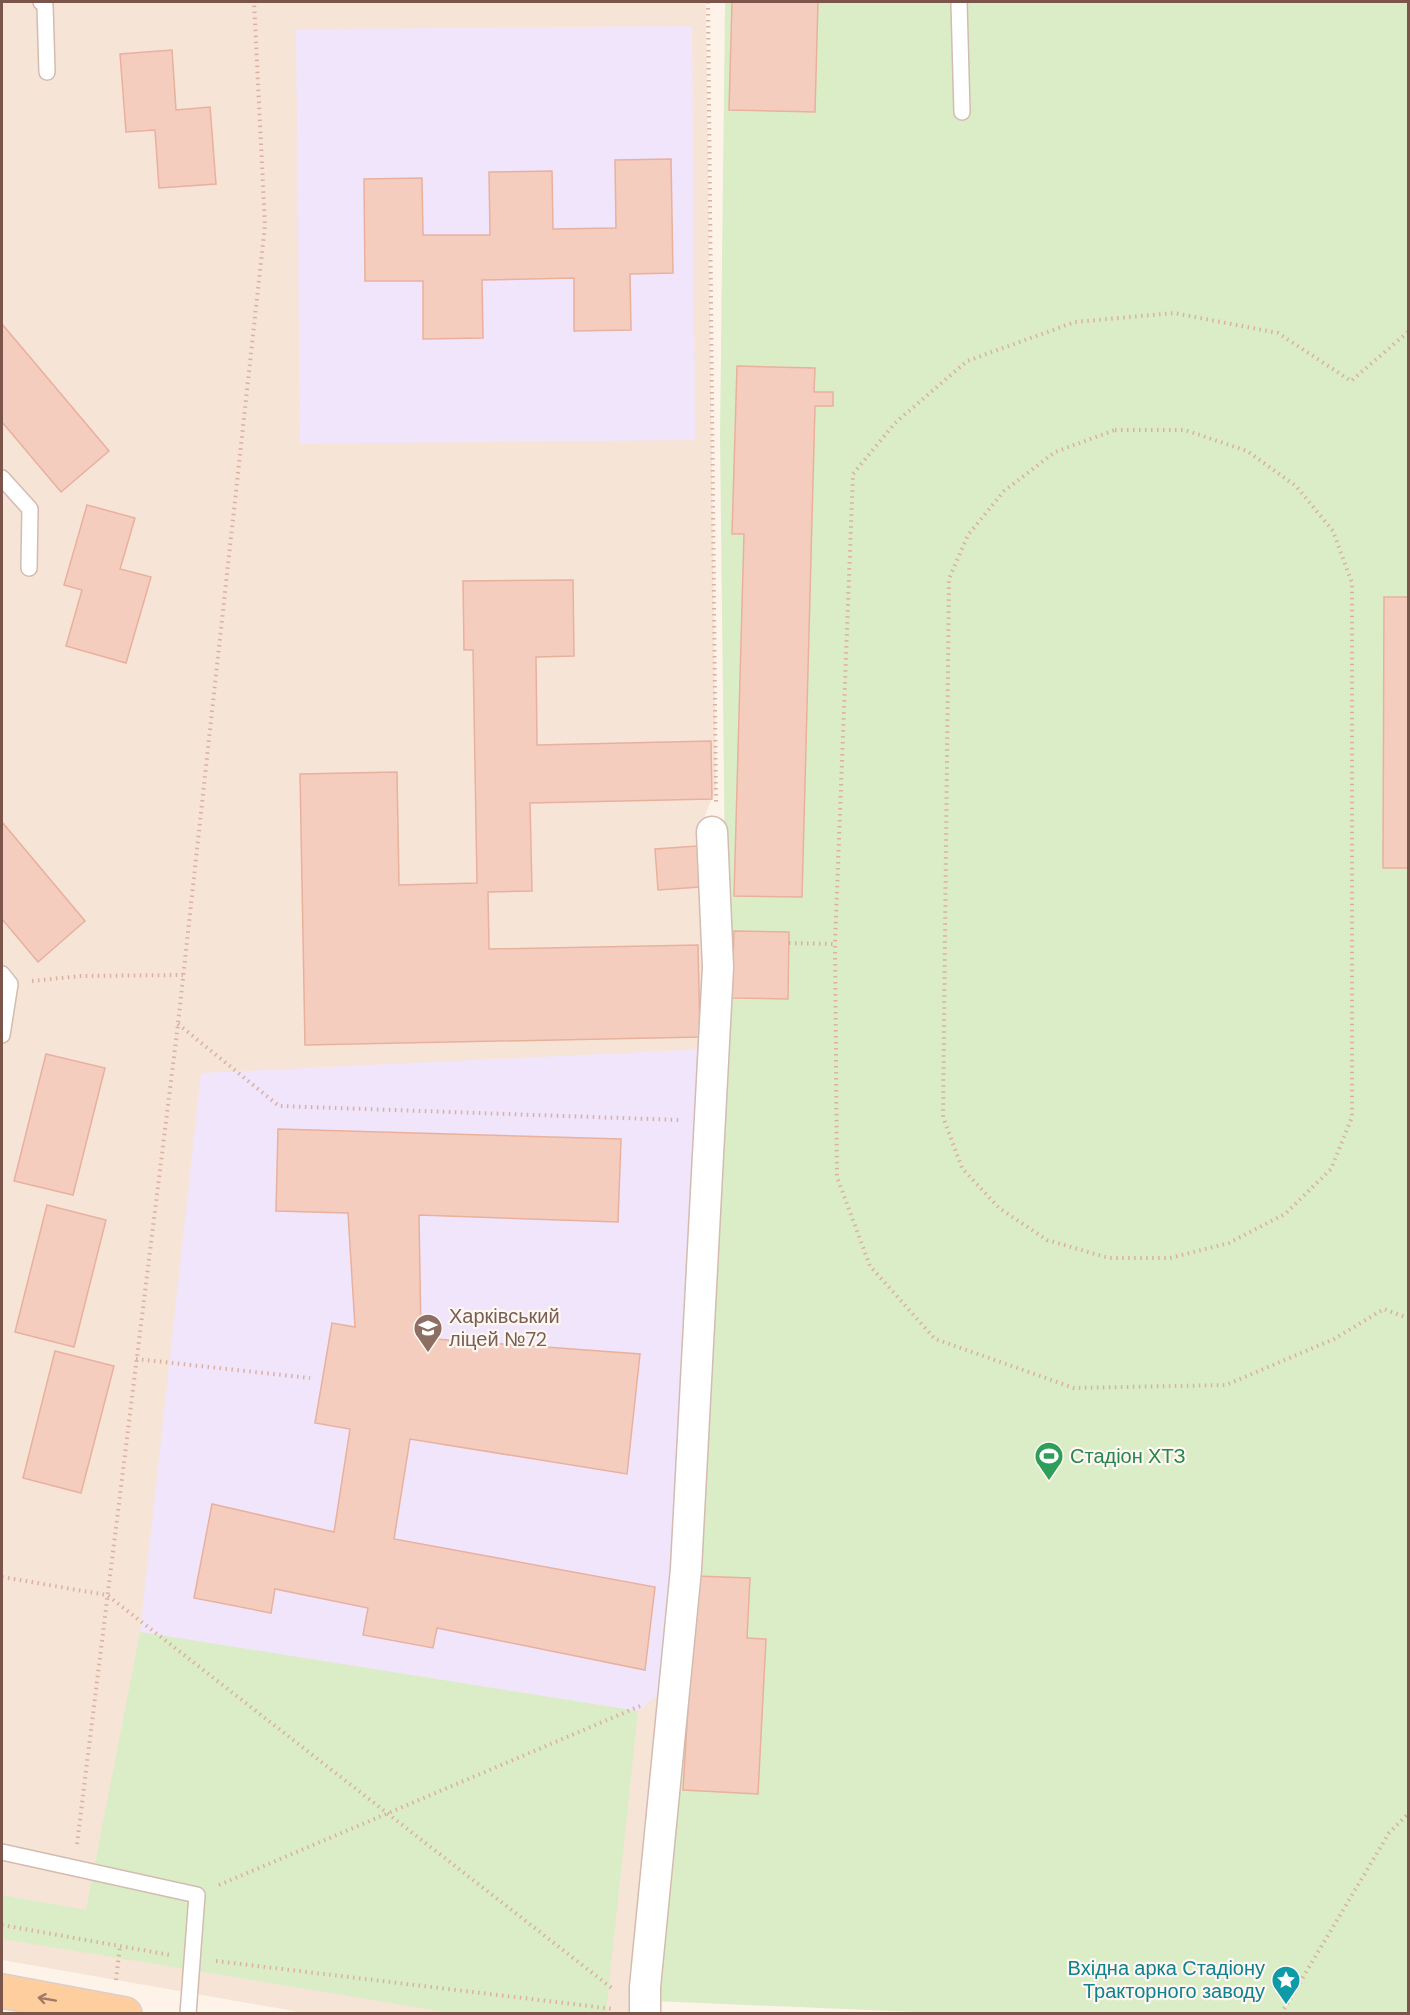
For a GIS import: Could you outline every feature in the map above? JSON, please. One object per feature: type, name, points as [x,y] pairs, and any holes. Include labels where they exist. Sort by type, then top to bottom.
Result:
[{"type":"main road","points":[[2,1991],[125,2013]]},
{"type":"street","points":[[645,2013],[645,1987],[686,1569],[718,967],[712,832]]},
{"type":"lane","points":[[41,2],[45,5],[47,72]]},
{"type":"lane","points":[[959,2],[962,112]]},
{"type":"lane","points":[[2,478],[30,509],[29,567]]},
{"type":"lane","points":[[2,1035],[6,979]]},
{"type":"lane","points":[[2,1852],[197,1895],[188,2013]]},
{"type":"path","points":[[74,1868],[178,1024],[265,225],[254,2]]},
{"type":"path","points":[[708,2],[716,789],[716,814],[712,832]]},
{"type":"path","points":[[1408,332],[1351,381],[1278,333],[1174,313],[1075,322],[967,361],[895,423],[854,474],[835,944],[837,1177],[870,1266],[935,1339],[1074,1388],[1226,1385],[1334,1339],[1384,1309],[1408,1318]]},
{"type":"path","points":[[1185,429],[1247,451],[1296,486],[1333,531],[1352,583],[1352,1117],[1331,1169],[1285,1214],[1229,1243],[1170,1258],[1109,1258],[1047,1240],[999,1208],[962,1168],[943,1118],[949,579],[968,535],[1004,491],[1055,452],[1115,430],[1185,429]]},
{"type":"path","points":[[789,943],[835,944]]},
{"type":"path","points":[[6,979],[183,975]]},
{"type":"path","points":[[178,1024],[279,1106],[709,1121]]},
{"type":"path","points":[[136,1359],[310,1378]]},
{"type":"path","points":[[2,1577],[107,1595],[645,2013]]},
{"type":"path","points":[[197,1895],[674,1691]]},
{"type":"path","points":[[1281,2013],[1389,1833],[1408,1814]]},
{"type":"path","points":[[2,1925],[193,1959],[645,2013]]},
{"type":"shaded area","points":[[2,2],[706,2],[716,789],[705,815],[710,979],[676,1562],[632,2013],[305,2013],[2,1960]]},
{"type":"shaded area","points":[[692,26],[695,440],[300,444],[296,29]]},
{"type":"shaded area","name":"Харківський ліцей №72","points":[[706,1049],[664,1689],[638,1711],[140,1632],[201,1073]]},
{"type":"green space","name":"Стадіон ХТЗ","points":[[725,2],[1408,2],[1408,2013],[963,2014],[654,2001],[726,964],[720,436]]},
{"type":"green space","points":[[140,1632],[638,1711],[606,2013],[452,2013],[2,1939],[2,1895],[86,1910]]},
{"type":"building","points":[[732,2],[818,2],[815,112],[729,110]]},
{"type":"building","points":[[172,50],[176,110],[210,107],[216,184],[159,188],[155,130],[126,132],[120,54]]},
{"type":"building","points":[[671,159],[673,273],[630,274],[631,330],[574,331],[574,278],[482,280],[483,338],[423,339],[423,281],[365,281],[364,179],[422,178],[423,235],[490,235],[489,172],[552,171],[553,229],[616,228],[615,160]]},
{"type":"building","points":[[2,324],[109,451],[61,492],[2,422]]},
{"type":"building","points":[[737,366],[815,368],[814,392],[833,392],[833,406],[815,406],[802,897],[734,896],[744,534],[732,534]]},
{"type":"building","points":[[87,505],[135,518],[120,569],[151,577],[126,663],[66,646],[82,590],[64,585]]},
{"type":"building","points":[[573,580],[574,656],[536,657],[537,745],[711,741],[712,799],[530,803],[532,891],[488,892],[489,949],[698,945],[700,1037],[305,1045],[300,774],[397,772],[399,885],[477,883],[473,650],[464,650],[463,581]]},
{"type":"building","points":[[1384,597],[1408,597],[1408,868],[1383,868]]},
{"type":"building","points":[[2,822],[85,921],[38,962],[2,919]]},
{"type":"building","points":[[698,846],[700,887],[658,890],[655,849]]},
{"type":"building","points":[[734,931],[789,932],[788,999],[732,998]]},
{"type":"building","points":[[46,1054],[105,1068],[73,1195],[14,1181]]},
{"type":"building","points":[[278,1129],[621,1139],[618,1222],[419,1215],[421,1338],[640,1354],[627,1474],[410,1439],[394,1539],[655,1587],[645,1670],[437,1628],[433,1648],[363,1635],[368,1608],[275,1589],[271,1613],[194,1598],[212,1504],[334,1532],[350,1429],[315,1423],[332,1323],[355,1327],[348,1213],[276,1211]]},
{"type":"building","points":[[47,1205],[106,1220],[74,1347],[15,1332]]},
{"type":"building","points":[[55,1351],[114,1366],[81,1493],[23,1478]]},
{"type":"building","points":[[696,1576],[750,1578],[747,1638],[766,1639],[758,1794],[683,1790]]},
{"type":"place","name":"Харківський ліцей №72","points":[[428,1354]]},
{"type":"place","name":"Стадіон ХТЗ","points":[[1049,1482]]},
{"type":"place","name":"Вхідна арка Стадіону Тракторного заводу","points":[[1286,2006]]}]
